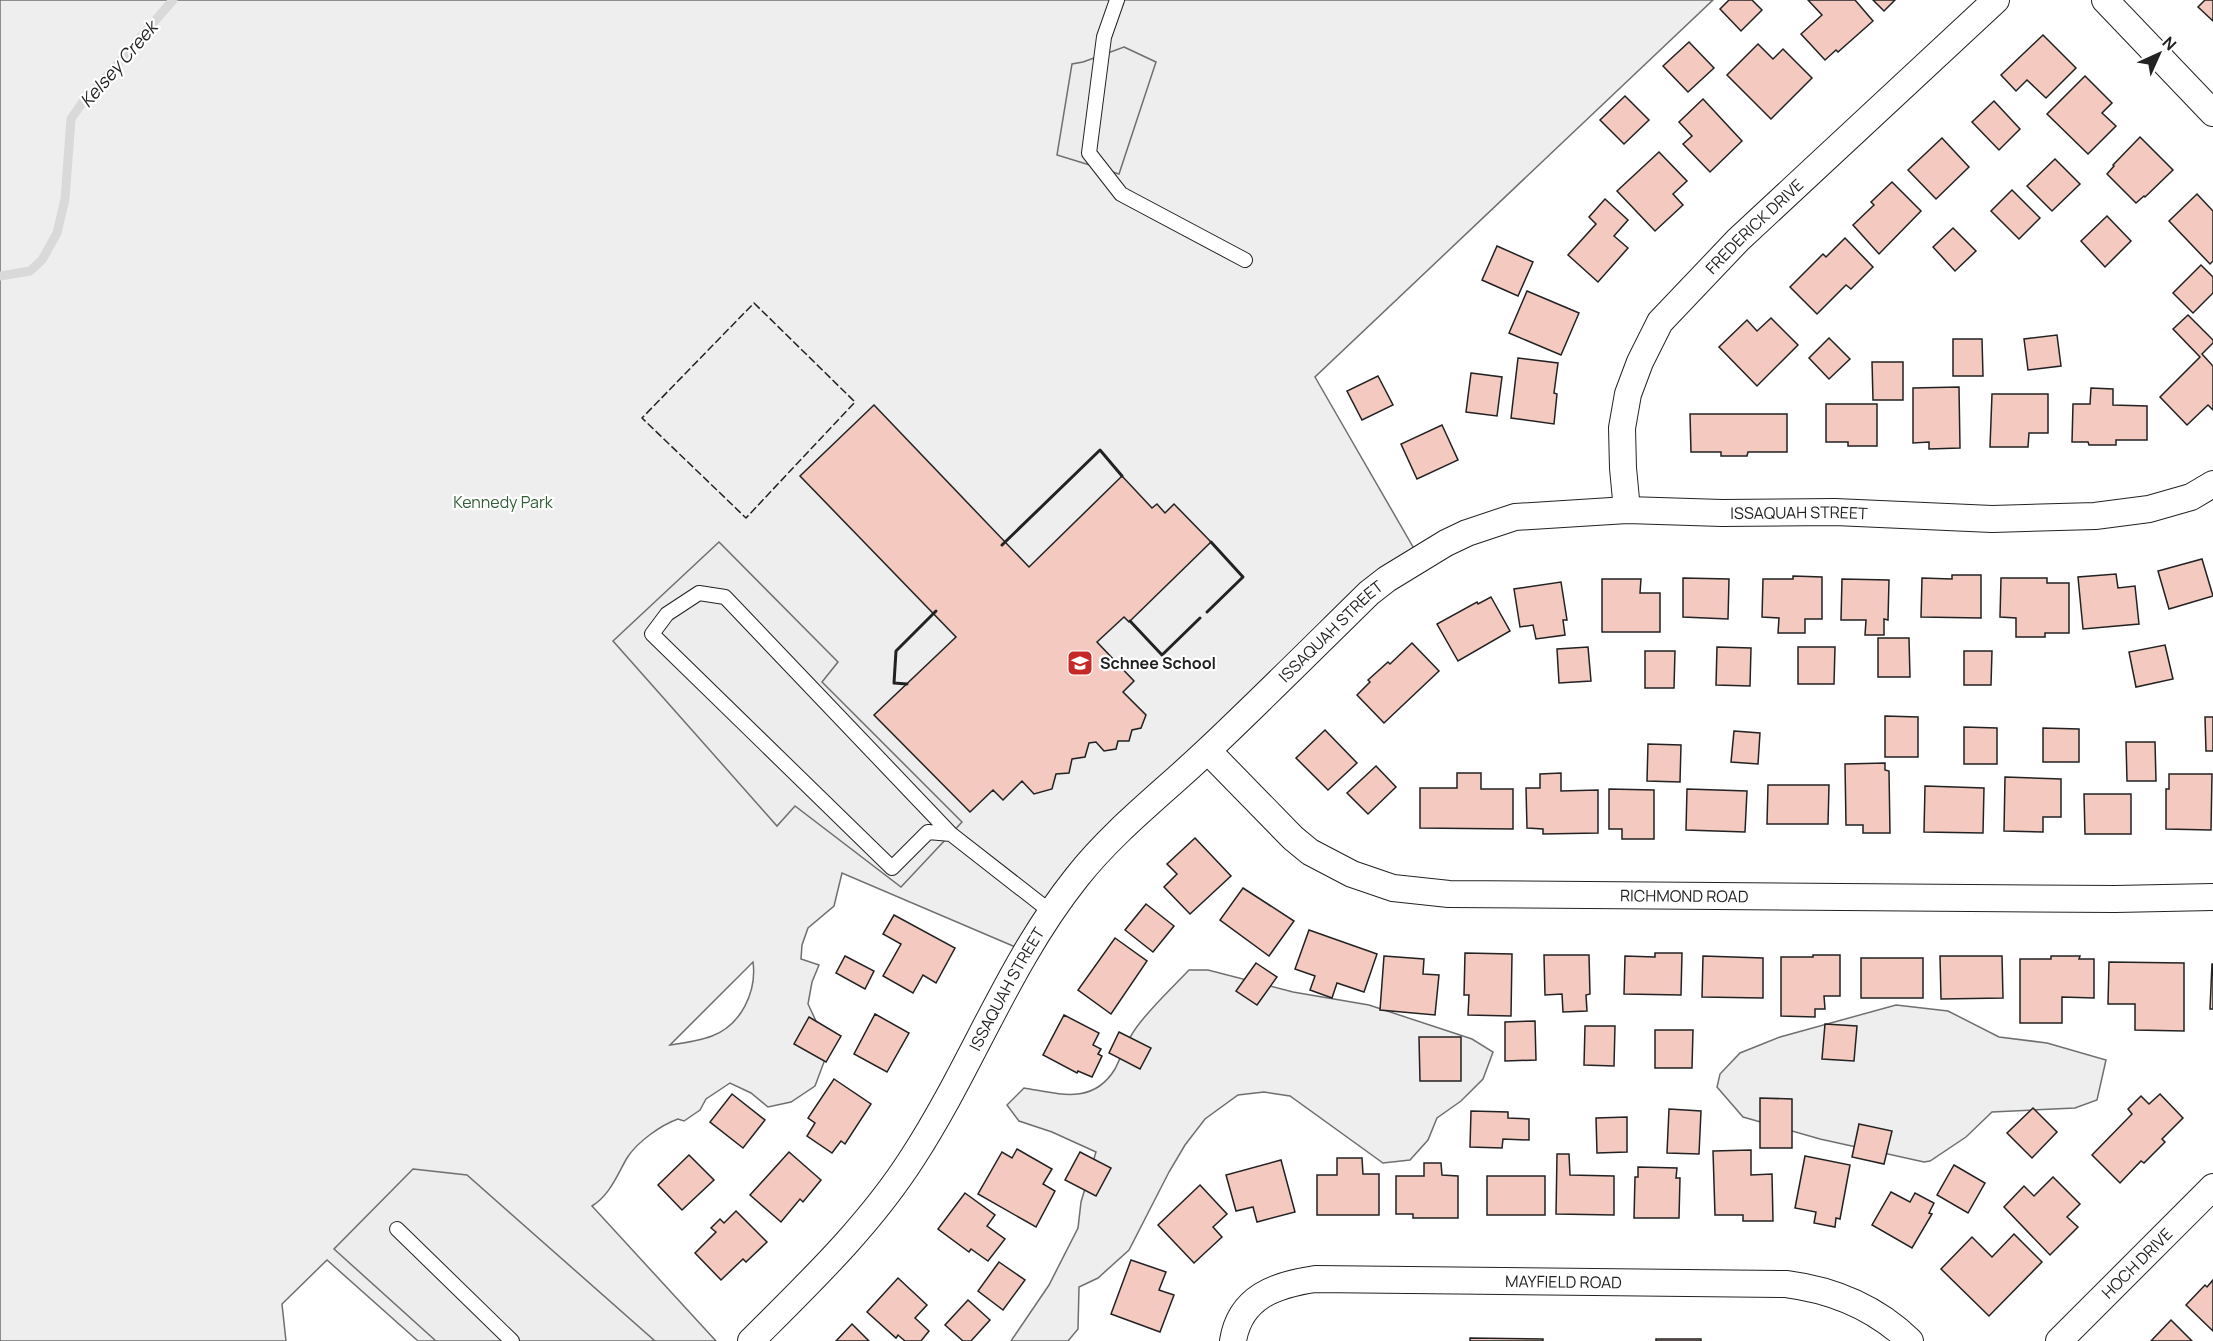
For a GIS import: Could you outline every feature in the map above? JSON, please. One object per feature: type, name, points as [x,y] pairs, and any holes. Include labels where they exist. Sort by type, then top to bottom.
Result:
[{"type":"street","name":"FREDERICK DRIVE","points":[[1627,510],[1622,428],[1628,394],[1640,362],[1660,322],[1738,240],[1996,0]]},
{"type":"street","points":[[2105,0],[2213,113]]},
{"type":"street","name":"ISSAQUAH STREET","points":[[751,1341],[871,1216],[913,1157],[1051,912],[1078,875],[1369,593],[1386,579],[1446,543],[1467,533],[1515,517],[1627,510],[1722,513],[1835,512],[1992,519],[2095,516],[2149,509],[2191,497],[2213,484]]},
{"type":"street","name":"RICHMOND ROAD","points":[[1208,751],[1293,838],[1310,852],[1352,874],[1393,888],[1449,894],[2095,899],[2213,897]]},
{"type":"street","name":"HOCH DRIVE","points":[[2059,1341],[2213,1186]]},
{"type":"street","name":"MAYFIELD ROAD","points":[[1233,1341],[1235,1326],[1251,1302],[1265,1292],[1288,1283],[1315,1279],[1786,1284],[1814,1288],[1861,1305],[1881,1316],[1910,1341]]},
{"type":"lane","points":[[1117,0],[1104,37],[1089,153],[1121,194],[1245,261]]},
{"type":"lane","points":[[951,834],[928,832],[892,868],[652,634],[667,614],[699,593],[725,597],[951,834],[1051,912]]},
{"type":"lane","points":[[397,1229],[512,1341]]},
{"type":"green space","name":"Kennedy Park","points":[[0,0],[1713,0],[1315,377],[1420,559],[1125,827],[1027,952],[842,873],[834,906],[808,928],[802,945],[801,959],[819,965],[812,982],[808,1004],[823,1036],[824,1062],[815,1086],[791,1102],[768,1107],[751,1093],[730,1083],[706,1099],[700,1110],[684,1121],[678,1119],[657,1130],[631,1152],[608,1190],[592,1206],[716,1341],[418,1341],[327,1260],[282,1304],[286,1341],[0,1341]],"holes":[[[753,962],[754,973],[745,1006],[731,1024],[707,1038],[670,1045]]]},
{"type":"green space","points":[[1189,970],[1208,970],[1293,992],[1369,1005],[1472,1039],[1493,1052],[1483,1079],[1461,1101],[1437,1118],[1428,1140],[1410,1160],[1383,1163],[1290,1096],[1264,1092],[1238,1095],[1205,1119],[1185,1145],[1129,1250],[1098,1278],[1079,1287],[1078,1329],[1068,1341],[1011,1341],[1049,1285],[1078,1228],[1081,1202],[1096,1152],[1052,1132],[1019,1121],[1007,1105],[1024,1088],[1050,1093],[1075,1094],[1097,1088],[1115,1069],[1130,1038],[1142,1020]]},
{"type":"green space","points":[[1896,1005],[1948,1011],[1999,1037],[2047,1043],[2106,1060],[2097,1100],[2075,1108],[1992,1112],[1966,1137],[1930,1161],[1924,1162],[1820,1139],[1743,1117],[1717,1087],[1720,1074],[1740,1053],[1780,1037]]},
{"type":"shaded area","points":[[1124,47],[1156,62],[1119,174],[1057,155],[1072,64]]},
{"type":"shaded area","points":[[719,542],[838,662],[822,682],[962,822],[901,887],[795,806],[777,826],[613,641]]},
{"type":"shaded area","points":[[413,1169],[467,1175],[655,1341],[436,1341],[334,1249]]},
{"type":"building","points":[[1729,0],[1752,0],[1762,10],[1741,31],[1720,9]]},
{"type":"building","points":[[1808,0],[1855,0],[1873,21],[1838,52],[1836,50],[1825,60],[1801,34],[1822,15]]},
{"type":"building","points":[[1873,0],[1895,0],[1884,11]]},
{"type":"building","points":[[2205,0],[2213,0],[2213,21],[2198,7]]},
{"type":"building","points":[[2043,35],[2076,68],[2046,98],[2027,80],[2016,91],[2001,75]]},
{"type":"building","points":[[1689,42],[1714,68],[1688,92],[1663,66]]},
{"type":"building","points":[[1758,44],[1773,59],[1783,49],[1812,78],[1771,119],[1727,75]]},
{"type":"building","points":[[2085,76],[2112,103],[2102,113],[2116,126],[2088,154],[2047,114]]},
{"type":"building","points":[[1625,96],[1649,120],[1624,144],[1600,120]]},
{"type":"building","points":[[1703,99],[1742,141],[1710,172],[1683,144],[1692,136],[1679,122]]},
{"type":"building","points":[[1994,101],[2020,129],[1999,150],[1972,122]]},
{"type":"building","points":[[2140,137],[2173,170],[2136,203],[2107,174]]},
{"type":"building","points":[[1942,138],[1969,167],[1936,199],[1908,170]]},
{"type":"building","points":[[1659,152],[1687,181],[1673,194],[1683,205],[1655,231],[1617,191]]},
{"type":"building","points":[[2055,159],[2080,184],[2052,211],[2027,186]]},
{"type":"building","points":[[1892,182],[1921,211],[1879,254],[1853,225],[1874,205],[1871,202]]},
{"type":"building","points":[[2012,190],[2040,218],[2019,239],[1991,211]]},
{"type":"building","points":[[2197,194],[2213,211],[2213,261],[2210,264],[2169,221]]},
{"type":"building","points":[[1605,199],[1628,220],[1614,236],[1628,248],[1598,282],[1568,255],[1596,224],[1589,217]]},
{"type":"building","points":[[2107,216],[2131,241],[2105,267],[2081,241]]},
{"type":"building","points":[[1953,228],[1976,251],[1955,271],[1933,247]]},
{"type":"building","points":[[1845,238],[1873,267],[1851,289],[1846,285],[1817,314],[1790,287],[1823,254],[1826,257]]},
{"type":"building","points":[[1497,246],[1533,262],[1518,296],[1482,280]]},
{"type":"building","points":[[2201,265],[2213,277],[2213,293],[2193,313],[2173,293]]},
{"type":"building","points":[[1527,291],[1579,313],[1561,355],[1509,333]]},
{"type":"building","points":[[2188,315],[2213,340],[2213,343],[2202,354],[2213,366],[2213,410],[2208,405],[2187,425],[2160,397],[2200,357],[2173,329]]},
{"type":"building","points":[[1771,318],[1798,345],[1757,386],[1719,347],[1747,320],[1757,331]]},
{"type":"building","points":[[2057,335],[2061,366],[2028,370],[2024,339]]},
{"type":"building","points":[[1829,338],[1850,359],[1829,379],[1809,358]]},
{"type":"building","points":[[1953,339],[1982,339],[1983,376],[1953,376]]},
{"type":"building","points":[[1518,358],[1558,363],[1554,393],[1557,394],[1554,424],[1511,418]]},
{"type":"building","points":[[1872,362],[1903,362],[1903,400],[1873,400]]},
{"type":"building","points":[[1471,373],[1502,377],[1497,416],[1466,412]]},
{"type":"building","points":[[1378,376],[1393,405],[1362,420],[1347,391]]},
{"type":"building","points":[[1959,387],[1960,448],[1929,449],[1929,442],[1913,443],[1913,388]]},
{"type":"building","points":[[2091,388],[2113,389],[2113,405],[2147,406],[2147,440],[2116,440],[2116,445],[2089,445],[2088,442],[2072,442],[2073,404],[2090,404]]},
{"type":"building","points":[[1992,394],[2048,394],[2048,433],[2029,433],[2028,447],[1990,447]]},
{"type":"building","points":[[1826,404],[1877,404],[1877,446],[1848,446],[1848,442],[1826,442]]},
{"type":"building","name":"Schnee School","points":[[874,405],[1029,567],[1122,476],[1152,508],[1157,504],[1165,513],[1174,504],[1211,542],[1129,622],[1124,617],[1097,642],[1134,681],[1123,692],[1146,715],[1141,728],[1132,730],[1129,741],[1118,741],[1116,749],[1104,751],[1096,742],[1089,743],[1085,757],[1072,759],[1069,773],[1056,774],[1052,789],[1034,794],[1022,781],[1003,800],[993,790],[970,812],[874,715],[956,637],[800,476]]},
{"type":"building","points":[[1690,414],[1787,414],[1787,452],[1748,452],[1747,456],[1721,456],[1721,452],[1691,452]]},
{"type":"building","points":[[1442,425],[1458,460],[1417,479],[1401,444]]},
{"type":"building","points":[[2202,559],[2213,596],[2169,609],[2158,571]]},
{"type":"building","points":[[2116,574],[2118,588],[2135,586],[2139,624],[2083,629],[2078,577]]},
{"type":"building","points":[[1952,575],[1981,575],[1981,618],[1921,617],[1922,578],[1952,579]]},
{"type":"building","points":[[1793,576],[1822,577],[1822,619],[1805,619],[1805,633],[1778,633],[1779,618],[1762,617],[1763,579],[1793,579]]},
{"type":"building","points":[[1683,578],[1729,579],[1728,619],[1683,617]]},
{"type":"building","points":[[2001,578],[2047,578],[2047,583],[2069,583],[2069,633],[2045,633],[2045,637],[2016,637],[2016,618],[2000,617]]},
{"type":"building","points":[[1602,579],[1641,579],[1640,593],[1660,593],[1660,632],[1602,632]]},
{"type":"building","points":[[1842,579],[1889,580],[1888,620],[1884,619],[1884,635],[1865,635],[1866,620],[1841,620]]},
{"type":"building","points":[[1561,582],[1567,620],[1563,620],[1565,635],[1536,639],[1533,625],[1520,627],[1514,589]]},
{"type":"building","points":[[1491,597],[1510,631],[1458,661],[1437,624]]},
{"type":"building","points":[[1878,638],[1909,638],[1910,677],[1878,677]]},
{"type":"building","points":[[1412,643],[1439,671],[1384,723],[1357,695],[1370,682],[1368,680],[1388,662],[1390,664]]},
{"type":"building","points":[[2165,645],[2173,679],[2136,687],[2129,652]]},
{"type":"building","points":[[1588,647],[1591,681],[1559,683],[1557,649]]},
{"type":"building","points":[[1717,647],[1751,648],[1750,686],[1716,685]]},
{"type":"building","points":[[1798,647],[1835,647],[1834,684],[1798,684]]},
{"type":"building","points":[[1645,651],[1675,651],[1674,688],[1645,688]]},
{"type":"building","points":[[1964,651],[1992,651],[1991,685],[1964,685]]},
{"type":"building","points":[[1885,716],[1918,717],[1918,757],[1885,757]]},
{"type":"building","points":[[2205,717],[2213,717],[2213,751],[2206,751]]},
{"type":"building","points":[[1964,727],[1997,728],[1997,764],[1964,764]]},
{"type":"building","points":[[2043,728],[2079,729],[2079,762],[2043,762]]},
{"type":"building","points":[[1325,730],[1357,763],[1328,790],[1296,758]]},
{"type":"building","points":[[1734,731],[1760,733],[1758,764],[1731,762]]},
{"type":"building","points":[[2126,742],[2155,742],[2156,781],[2127,781]]},
{"type":"building","points":[[1648,744],[1681,745],[1680,782],[1647,781]]},
{"type":"building","points":[[1885,763],[1885,770],[1889,771],[1890,833],[1863,833],[1863,825],[1846,825],[1845,764]]},
{"type":"building","points":[[1376,766],[1396,787],[1368,814],[1347,793]]},
{"type":"building","points":[[1457,773],[1481,773],[1481,789],[1513,789],[1513,829],[1420,828],[1420,788],[1457,788]]},
{"type":"building","points":[[1561,773],[1561,791],[1598,790],[1598,833],[1543,834],[1543,829],[1527,828],[1526,788],[1540,788],[1540,774]]},
{"type":"building","points":[[2169,774],[2212,774],[2211,830],[2166,829],[2166,789],[2169,789]]},
{"type":"building","points":[[2005,777],[2061,779],[2061,817],[2043,817],[2043,832],[2004,831]]},
{"type":"building","points":[[1768,785],[1829,785],[1828,824],[1767,824]]},
{"type":"building","points":[[1925,786],[1984,788],[1983,833],[1924,832]]},
{"type":"building","points":[[1609,789],[1654,790],[1654,839],[1622,839],[1622,829],[1609,829]]},
{"type":"building","points":[[1687,789],[1747,791],[1745,832],[1686,830]]},
{"type":"building","points":[[2084,794],[2131,794],[2131,834],[2085,834]]},
{"type":"building","points":[[1195,838],[1231,876],[1190,914],[1164,887],[1177,874],[1167,864]]},
{"type":"building","points":[[1243,888],[1294,921],[1269,956],[1220,920]]},
{"type":"building","points":[[1146,904],[1174,926],[1153,952],[1125,930]]},
{"type":"building","points":[[894,915],[955,948],[936,983],[923,975],[913,993],[883,976],[901,944],[883,934]]},
{"type":"building","points":[[1309,930],[1377,954],[1364,992],[1337,983],[1332,998],[1310,990],[1315,976],[1295,969]]},
{"type":"building","points":[[1115,938],[1147,961],[1111,1014],[1078,990]]},
{"type":"building","points":[[1465,953],[1512,954],[1511,1016],[1468,1015],[1469,995],[1464,995]]},
{"type":"building","points":[[1655,953],[1682,953],[1681,995],[1624,994],[1625,956],[1655,957]]},
{"type":"building","points":[[1544,955],[1589,955],[1590,994],[1586,995],[1587,1011],[1563,1012],[1562,994],[1545,995]]},
{"type":"building","points":[[1813,955],[1840,955],[1840,996],[1824,996],[1825,1009],[1815,1009],[1815,1017],[1781,1016],[1781,957],[1813,957]]},
{"type":"building","points":[[845,956],[874,971],[865,989],[836,973]]},
{"type":"building","points":[[1384,956],[1424,959],[1423,974],[1439,975],[1435,1015],[1380,1010]]},
{"type":"building","points":[[1703,956],[1763,958],[1763,998],[1702,997]]},
{"type":"building","points":[[1940,956],[2002,956],[2003,998],[1941,999]]},
{"type":"building","points":[[2051,956],[2080,956],[2079,959],[2094,959],[2094,998],[2062,997],[2062,1023],[2020,1023],[2020,959],[2051,959]]},
{"type":"building","points":[[1861,958],[1923,958],[1923,998],[1861,998]]},
{"type":"building","points":[[2109,962],[2184,963],[2184,1031],[2135,1030],[2135,1004],[2108,1004]]},
{"type":"building","points":[[1256,963],[1277,977],[1257,1005],[1236,991]]},
{"type":"building","points":[[2212,964],[2213,1009],[2210,1009]]},
{"type":"building","points":[[875,1014],[909,1033],[887,1072],[854,1054]]},
{"type":"building","points":[[1064,1015],[1099,1033],[1093,1045],[1101,1049],[1098,1054],[1102,1056],[1092,1077],[1078,1071],[1077,1073],[1043,1055]]},
{"type":"building","points":[[809,1017],[841,1036],[826,1062],[794,1044]]},
{"type":"building","points":[[1535,1021],[1536,1060],[1505,1061],[1505,1022]]},
{"type":"building","points":[[1825,1024],[1857,1026],[1854,1061],[1822,1059]]},
{"type":"building","points":[[1585,1026],[1615,1026],[1614,1066],[1584,1065]]},
{"type":"building","points":[[1655,1030],[1693,1030],[1692,1068],[1655,1068]]},
{"type":"building","points":[[1119,1032],[1151,1048],[1140,1069],[1109,1053]]},
{"type":"building","points":[[1419,1037],[1461,1037],[1461,1081],[1420,1081]]},
{"type":"building","points":[[834,1079],[871,1104],[845,1144],[841,1141],[832,1153],[807,1136],[815,1123],[808,1118]]},
{"type":"building","points":[[732,1094],[765,1120],[743,1148],[710,1122]]},
{"type":"building","points":[[2160,1094],[2183,1118],[2162,1139],[2165,1142],[2144,1163],[2141,1161],[2120,1183],[2092,1155],[2132,1114],[2128,1109],[2141,1096],[2149,1104]]},
{"type":"building","points":[[1760,1098],[1792,1099],[1792,1148],[1760,1148]]},
{"type":"building","points":[[2033,1108],[2057,1132],[2032,1158],[2007,1133]]},
{"type":"building","points":[[1669,1109],[1701,1111],[1699,1154],[1667,1153]]},
{"type":"building","points":[[1471,1111],[1508,1112],[1508,1118],[1529,1119],[1529,1140],[1503,1139],[1502,1148],[1470,1147]]},
{"type":"building","points":[[1627,1117],[1627,1152],[1597,1153],[1596,1118]]},
{"type":"building","points":[[1859,1124],[1892,1131],[1884,1164],[1852,1157]]},
{"type":"building","points":[[1017,1149],[1052,1169],[1043,1184],[1055,1191],[1036,1227],[978,1194],[1002,1152],[1012,1158]]},
{"type":"building","points":[[1751,1150],[1751,1175],[1772,1174],[1773,1221],[1743,1221],[1743,1215],[1715,1215],[1713,1151]]},
{"type":"building","points":[[789,1152],[821,1180],[803,1202],[800,1199],[781,1222],[750,1195]]},
{"type":"building","points":[[1080,1152],[1111,1168],[1096,1196],[1065,1180]]},
{"type":"building","points":[[1557,1154],[1569,1154],[1570,1175],[1614,1176],[1614,1215],[1556,1214]]},
{"type":"building","points":[[689,1155],[714,1180],[682,1210],[658,1185]]},
{"type":"building","points":[[1805,1156],[1850,1165],[1840,1219],[1836,1218],[1835,1227],[1814,1223],[1816,1212],[1795,1208]]},
{"type":"building","points":[[1337,1158],[1362,1158],[1363,1174],[1379,1174],[1379,1215],[1317,1215],[1317,1175],[1337,1175]]},
{"type":"building","points":[[1281,1160],[1295,1212],[1257,1222],[1253,1207],[1236,1211],[1226,1175]]},
{"type":"building","points":[[1424,1163],[1441,1163],[1442,1175],[1458,1176],[1458,1218],[1413,1218],[1413,1214],[1396,1214],[1396,1176],[1424,1176]]},
{"type":"building","points":[[1954,1165],[1985,1183],[1968,1213],[1937,1195]]},
{"type":"building","points":[[1638,1167],[1677,1168],[1676,1178],[1680,1178],[1679,1218],[1634,1218],[1635,1177],[1638,1177]]},
{"type":"building","points":[[1487,1176],[1545,1176],[1545,1215],[1487,1215]]},
{"type":"building","points":[[2053,1177],[2080,1204],[2067,1217],[2078,1227],[2050,1255],[2004,1207],[2024,1186],[2034,1196]]},
{"type":"building","points":[[1200,1185],[1227,1214],[1213,1227],[1222,1237],[1194,1263],[1158,1225]]},
{"type":"building","points":[[1891,1192],[1910,1202],[1915,1193],[1934,1203],[1929,1213],[1932,1214],[1912,1248],[1872,1225]]},
{"type":"building","points":[[965,1193],[995,1215],[987,1226],[1005,1239],[988,1261],[971,1249],[969,1252],[938,1229]]},
{"type":"building","points":[[736,1211],[767,1242],[746,1262],[743,1259],[721,1280],[695,1253],[716,1232],[711,1228],[720,1219],[724,1223]]},
{"type":"building","points":[[2014,1234],[2042,1262],[1989,1316],[1941,1269],[1972,1237],[1992,1257]]},
{"type":"building","points":[[1131,1260],[1166,1272],[1159,1290],[1174,1295],[1160,1332],[1111,1314]]},
{"type":"building","points":[[999,1262],[1025,1280],[1003,1310],[978,1291]]},
{"type":"building","points":[[898,1278],[927,1305],[915,1318],[929,1331],[921,1341],[905,1341],[898,1335],[896,1338],[867,1312]]},
{"type":"building","points":[[2213,1280],[2213,1331],[2186,1305]]},
{"type":"building","points":[[968,1300],[990,1320],[971,1341],[963,1341],[945,1325]]},
{"type":"building","points":[[2171,1320],[2192,1341],[2151,1341]]},
{"type":"building","points":[[852,1324],[869,1341],[836,1341]]},
{"type":"building","points":[[1470,1338],[1543,1339],[1543,1341],[1470,1341]]},
{"type":"building","points":[[1656,1339],[1701,1339],[1701,1341],[1656,1341]]},
{"type":"waterway","name":"Kelsey Creek","points":[[0,276],[30,271],[42,260],[57,233],[65,199],[71,119],[84,100],[173,0]]},
{"type":"fence","points":[[754,303],[855,402],[746,518],[642,418],[754,303]]},
{"type":"wall","points":[[1002,545],[1100,450],[1122,476]]},
{"type":"wall","points":[[1207,612],[1243,577],[1211,542]]},
{"type":"wall","points":[[907,684],[894,683],[896,651],[936,611]]},
{"type":"wall","points":[[1130,621],[1162,655],[1200,618]]},
{"type":"place","name":"Schnee School","points":[[1080,663]]}]
